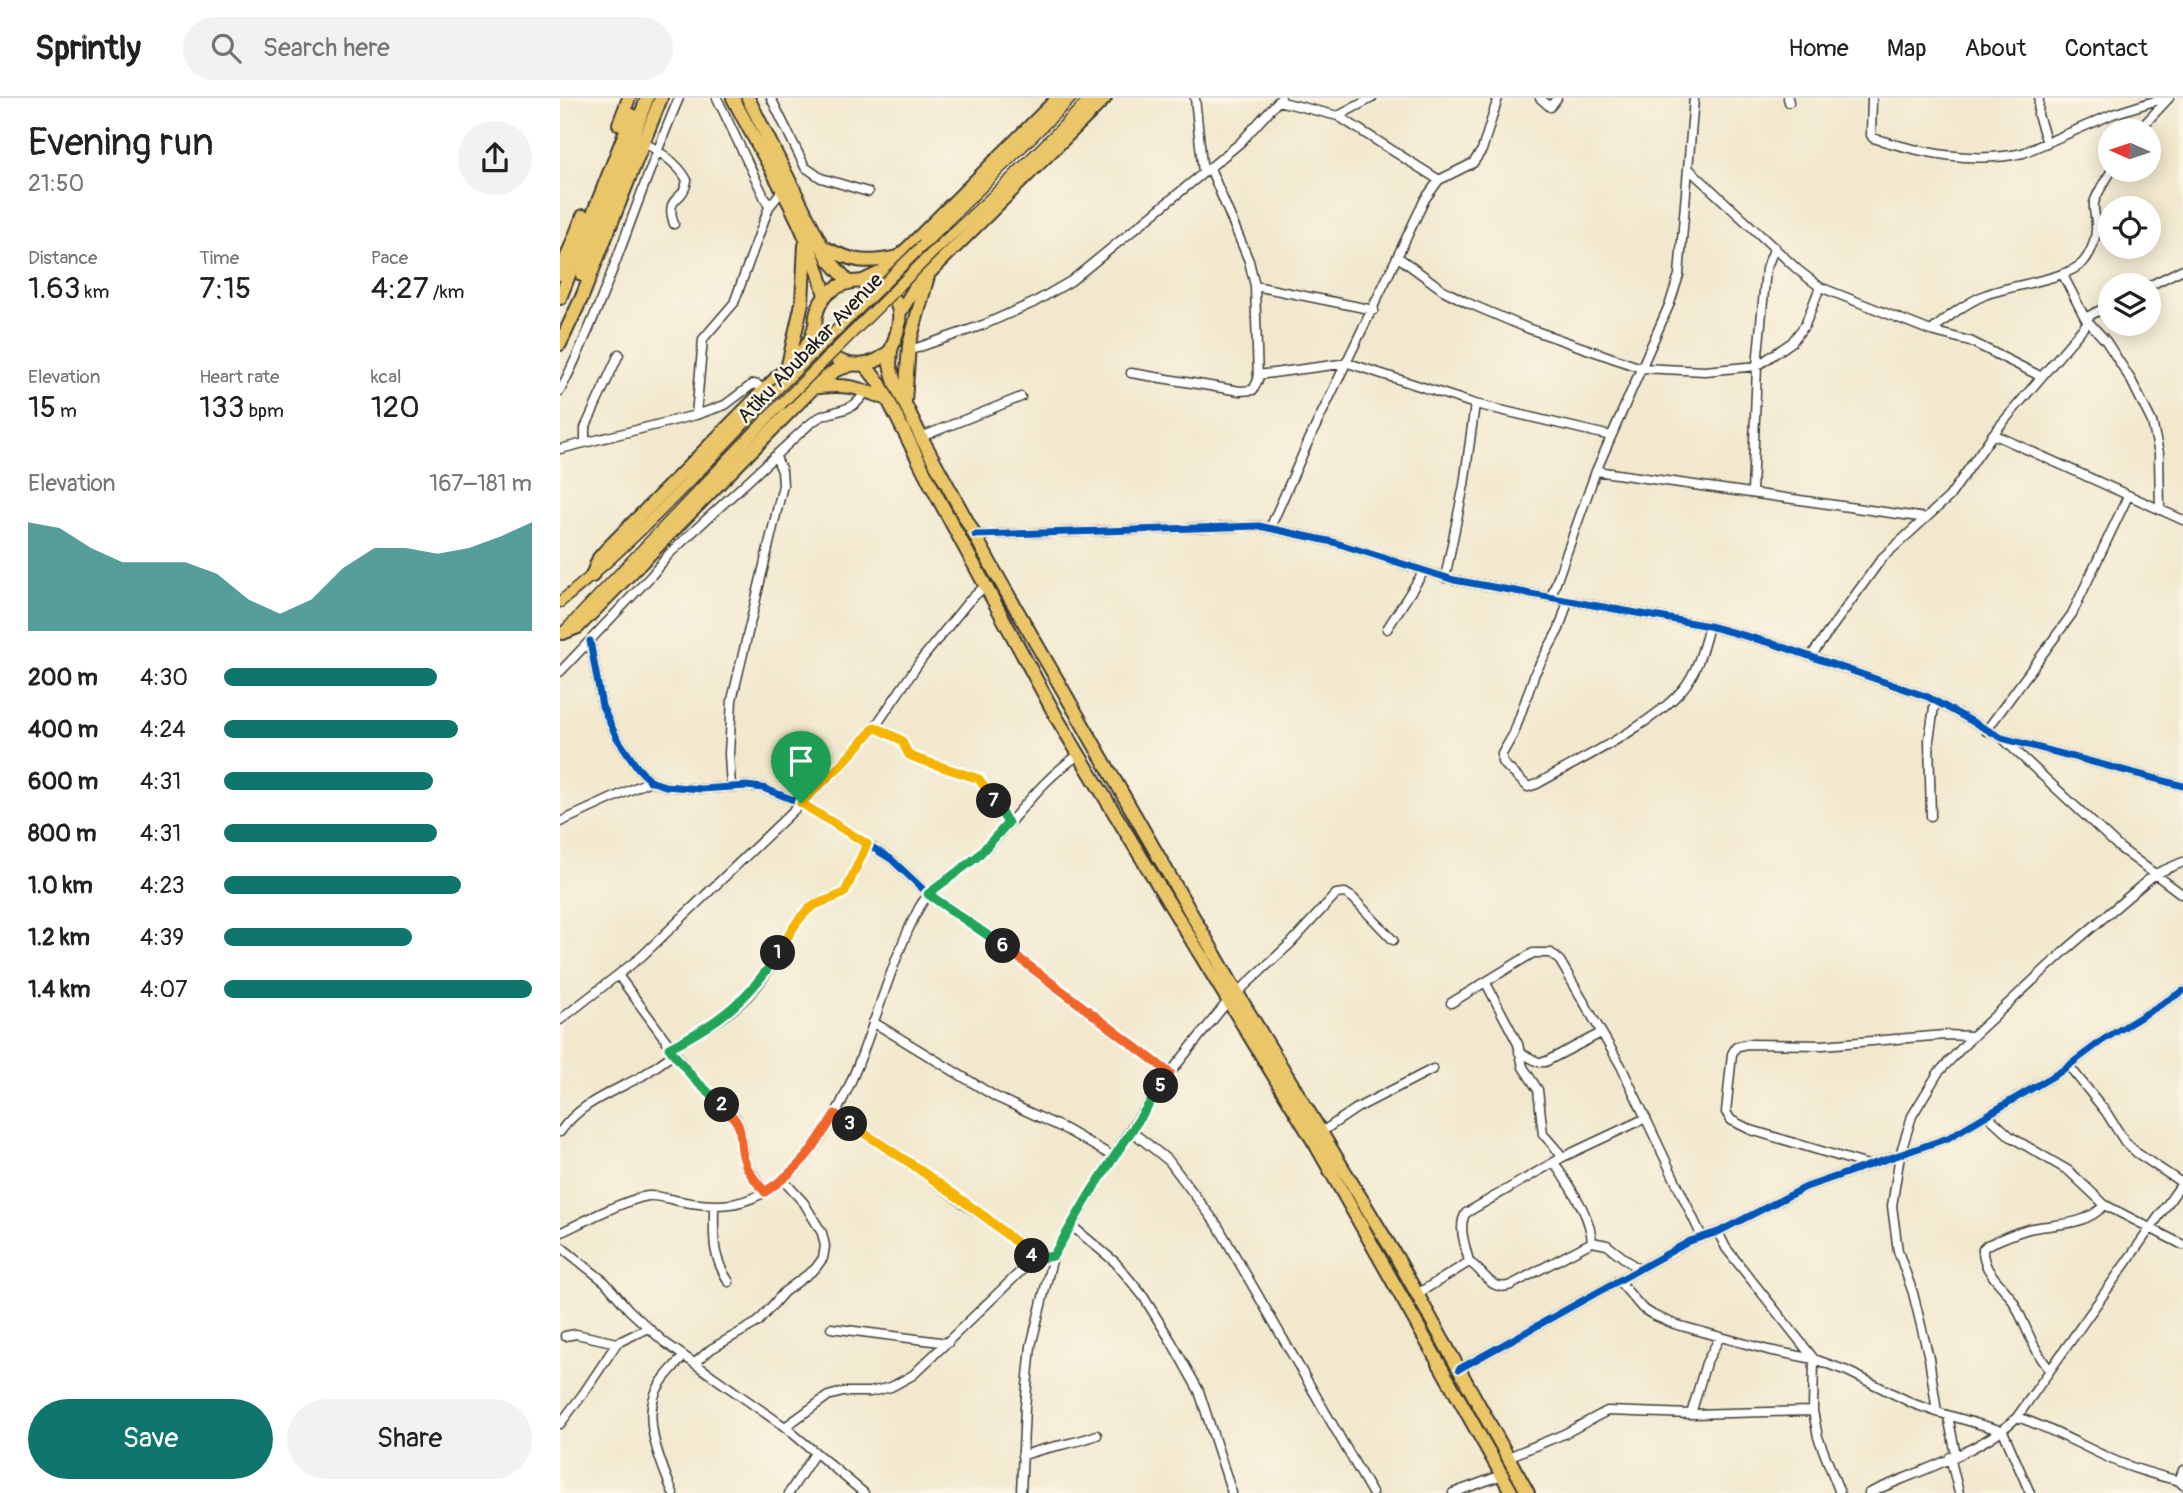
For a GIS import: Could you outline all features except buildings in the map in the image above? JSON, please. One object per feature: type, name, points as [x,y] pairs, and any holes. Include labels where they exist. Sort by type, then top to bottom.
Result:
[{"type":"highway","points":[[561,270],[629,98]]},
{"type":"highway","points":[[560,333],[636,115],[638,98]]},
{"type":"highway","points":[[560,299],[636,115],[647,98]]},
{"type":"highway","points":[[560,344],[577,310],[661,98]]},
{"type":"highway","points":[[733,98],[804,238],[815,262],[825,296]]},
{"type":"highway","points":[[1058,98],[882,272],[865,280],[848,281],[831,289],[817,311],[818,337],[835,359],[858,365],[874,375],[985,586],[1079,755],[1417,1294],[1528,1493]]},
{"type":"highway","points":[[1105,98],[908,295],[891,350],[892,373],[921,438],[1233,997]]},
{"type":"highway","points":[[751,102],[823,247],[833,265],[848,281]]},
{"type":"highway","points":[[787,368],[802,303],[804,238]]},
{"type":"highway","points":[[823,247],[845,258],[861,262],[898,257]]},
{"type":"highway","points":[[905,402],[908,351],[929,273]]},
{"type":"highway","points":[[865,280],[890,294],[900,314]]},
{"type":"highway","points":[[592,576],[606,551],[768,393],[807,346],[816,322]]},
{"type":"highway","points":[[561,634],[578,627],[812,388],[836,370],[879,359],[891,350]]},
{"type":"highway","points":[[812,388],[839,384],[887,398]]},
{"type":"highway","points":[[1316,1136],[1512,1493]]},
{"type":"main road","name":"Atiku Abubakar Avenue","points":[[768,393],[1071,98]]},
{"type":"main road","name":"Atiku Abubakar Avenue","points":[[561,634],[781,404],[933,251],[1091,98]]},
{"type":"main road","points":[[560,602],[592,576]]},
{"type":"street","points":[[560,391],[582,345],[657,150],[680,98]]},
{"type":"street","points":[[717,98],[769,207]]},
{"type":"street","points":[[771,98],[805,167],[821,178],[868,192]]},
{"type":"street","points":[[1131,373],[1240,391],[1252,390],[1258,375],[1255,286],[1249,261],[1206,170],[1195,98]]},
{"type":"street","points":[[1338,117],[1372,98]]},
{"type":"street","points":[[1270,528],[1425,199],[1439,180],[1473,163],[1482,150],[1498,98]]},
{"type":"street","points":[[1540,98],[1550,107],[1557,98]]},
{"type":"street","points":[[1551,597],[1595,471],[1670,303],[1679,275],[1694,98]]},
{"type":"street","points":[[1872,98],[1873,138],[1915,151],[1959,157],[2010,156],[2113,114],[2167,98]]},
{"type":"street","points":[[2039,98],[2038,115],[2047,143]]},
{"type":"street","points":[[2149,119],[2167,98]]},
{"type":"street","points":[[908,351],[983,325],[1033,303],[1071,282],[1240,143],[1280,100],[1338,117],[1439,180]]},
{"type":"street","points":[[643,142],[657,150],[682,172],[687,180],[684,190],[670,205],[674,224]]},
{"type":"street","points":[[787,175],[805,167]]},
{"type":"street","points":[[1689,169],[1798,270],[1820,286],[1931,331],[1970,341],[2040,376]]},
{"type":"street","points":[[1931,331],[1956,311],[1982,296],[2006,287],[2063,275],[2076,269],[2085,261],[2094,244],[2097,227],[2094,202],[2105,182]]},
{"type":"street","points":[[696,415],[703,339],[729,309],[737,295],[769,207],[781,192]]},
{"type":"street","points":[[607,232],[624,238]]},
{"type":"street","points":[[1752,493],[1757,366],[1766,269],[1775,247]]},
{"type":"street","points":[[1398,257],[1444,290],[1468,303],[1527,328],[1641,368],[1705,371],[1757,366],[1792,342],[1805,325],[1820,286]]},
{"type":"street","points":[[2161,280],[2183,269]]},
{"type":"street","points":[[2063,275],[2087,320],[2106,341],[2131,380],[2152,422],[2159,453],[2160,510]]},
{"type":"street","points":[[1255,286],[1374,310]]},
{"type":"street","points":[[1811,656],[1882,558],[1949,497],[1993,434],[2087,320],[2098,313]]},
{"type":"street","points":[[585,442],[585,428],[619,354]]},
{"type":"street","points":[[1258,375],[1348,363],[1475,404],[1611,436]]},
{"type":"street","points":[[560,449],[696,415],[724,405],[750,385],[758,385],[768,393]]},
{"type":"street","points":[[560,672],[652,576],[669,554],[814,421],[846,410],[856,404],[866,391]]},
{"type":"street","points":[[921,438],[1021,397]]},
{"type":"street","points":[[1445,578],[1464,485],[1475,404]]},
{"type":"street","points":[[1993,434],[2183,520]]},
{"type":"street","points":[[731,787],[729,754],[732,701],[783,485],[782,471],[776,457]]},
{"type":"street","points":[[1595,471],[1926,518]]},
{"type":"street","points":[[1986,731],[2072,614],[2128,496]]},
{"type":"street","points":[[975,535],[1231,525],[1270,528],[1333,542],[1445,578],[1709,626],[1811,656],[1935,701],[2002,738],[2183,786]]},
{"type":"street","points":[[1387,629],[1424,571]]},
{"type":"street","points":[[562,1015],[618,975],[651,947],[843,763],[875,727],[921,660],[968,602],[985,586]]},
{"type":"street","points":[[1568,600],[1559,629],[1535,673],[1514,733],[1502,754],[1502,762],[1528,787],[1619,737],[1668,704],[1684,688],[1702,655],[1709,626]]},
{"type":"street","points":[[590,641],[603,706],[617,738],[650,781],[665,786],[701,789],[747,786],[763,788],[801,803],[891,859],[928,894],[978,927],[1170,1073]]},
{"type":"street","points":[[1931,816],[1929,740],[1935,701]]},
{"type":"street","points":[[875,727],[901,740],[909,755],[979,779],[1008,823]]},
{"type":"street","points":[[2002,738],[2120,848],[2183,895]]},
{"type":"street","points":[[560,1233],[586,1219],[645,1196],[714,1206],[738,1204],[765,1192],[783,1180],[809,1155],[835,1114],[861,1059],[881,995],[918,910],[928,894],[977,857],[1037,790],[1066,763],[1079,755]]},
{"type":"street","points":[[560,822],[650,781]]},
{"type":"street","points":[[560,1132],[579,1110],[600,1096],[641,1076],[743,1000],[762,979],[804,913],[815,905],[845,892],[867,844]]},
{"type":"street","points":[[1937,1412],[1929,1358],[1895,1231],[1893,1193],[1900,1155],[1912,1116],[1938,1073],[1973,1036],[2067,949],[2155,874],[2183,862]]},
{"type":"street","points":[[1021,1493],[1031,1346],[1053,1256],[1130,1130],[1170,1073],[1233,997],[1291,943],[1336,894],[1345,893],[1353,898],[1394,940]]},
{"type":"street","points":[[1451,1003],[1533,953],[1551,953],[1560,961],[1621,1066],[1702,1237]]},
{"type":"street","points":[[618,975],[695,1080],[735,1117],[740,1126],[745,1163],[765,1192]]},
{"type":"street","points":[[1486,983],[1520,1052],[1523,1068],[1538,1090],[1543,1134],[1563,1157]]},
{"type":"street","points":[[1459,1369],[1690,1241],[1717,1232],[1806,1187],[1948,1138],[2069,1066],[2103,1040],[2183,991]]},
{"type":"street","points":[[873,1022],[996,1097],[1065,1129],[1114,1157]]},
{"type":"street","points":[[1520,1052],[1538,1062],[1545,1062],[1601,1033]]},
{"type":"street","points":[[1869,1166],[1751,1130],[1731,1120],[1726,1112],[1732,1054],[1736,1047],[1747,1044],[1823,1045],[1945,1035],[1973,1036]]},
{"type":"street","points":[[1868,1493],[2003,1431],[2017,1416],[2183,1182],[2131,1147],[2069,1066]]},
{"type":"street","points":[[1316,1136],[1357,1108],[1433,1069]]},
{"type":"street","points":[[835,1114],[988,1219],[1036,1259]]},
{"type":"street","points":[[1988,1116],[2011,1137],[2069,1171],[2105,1205],[2183,1245]]},
{"type":"street","points":[[1469,1262],[1462,1229],[1462,1218],[1466,1213],[1563,1157],[1646,1118]]},
{"type":"street","points":[[1130,1130],[1169,1161],[1218,1226],[1372,1493]]},
{"type":"street","points":[[1554,1162],[1585,1212],[1592,1242]]},
{"type":"street","points":[[695,1363],[711,1349],[758,1322],[784,1292],[815,1269],[823,1258],[825,1246],[822,1233],[804,1203],[783,1180]]},
{"type":"street","points":[[2050,1370],[2038,1357],[2013,1302],[1989,1273],[1984,1262],[1983,1249],[1987,1245],[2032,1228],[2083,1221],[2105,1205]]},
{"type":"street","points":[[714,1206],[714,1253],[729,1282]]},
{"type":"street","points":[[1072,1226],[1115,1262],[1143,1296],[1171,1341],[1199,1391],[1233,1493]]},
{"type":"street","points":[[1717,1232],[1726,1248],[1814,1359],[1813,1411],[1818,1437],[1840,1493]]},
{"type":"street","points":[[1469,1262],[1477,1266],[1491,1284],[1505,1287],[1592,1242],[1607,1245],[1638,1269]]},
{"type":"street","points":[[560,1246],[605,1282],[648,1328],[785,1427],[864,1493]]},
{"type":"street","points":[[785,1427],[828,1396],[891,1387],[913,1375],[948,1343],[987,1301],[1036,1259],[1053,1256]]},
{"type":"street","points":[[1417,1294],[1469,1262]]},
{"type":"street","points":[[1618,1280],[1642,1308],[1674,1324],[1768,1350],[1814,1359],[1847,1371],[1914,1404],[2003,1431]]},
{"type":"street","points":[[560,1424],[617,1343],[648,1328]]},
{"type":"street","points":[[831,1328],[948,1343]]},
{"type":"street","points":[[565,1336],[576,1334],[617,1343]]},
{"type":"street","points":[[1691,1414],[1706,1363],[1720,1337]]},
{"type":"street","points":[[673,1493],[655,1438],[653,1401],[658,1386],[684,1356]]},
{"type":"street","points":[[1508,1457],[1564,1434],[1607,1411],[1691,1414],[1813,1411]]},
{"type":"street","points":[[1948,1416],[1959,1493]]},
{"type":"street","points":[[2017,1416],[2046,1426],[2122,1464],[2181,1483],[2183,1470]]},
{"type":"street","points":[[2003,1431],[2030,1493]]},
{"type":"street","points":[[1022,1455],[1043,1448],[1076,1443],[1097,1435]]},
{"type":"street","points":[[789,1493],[815,1453]]},
{"type":"street","points":[[1453,1493],[1502,1475]]},
{"type":"cycle path","points":[[975,535],[1259,526],[1333,542],[1454,580],[1709,626],[1771,643],[1928,697],[2002,738],[2183,786]]},
{"type":"cycle path","points":[[590,641],[602,706],[617,738],[650,781],[665,786],[701,789],[747,786],[763,788],[801,803],[891,859],[928,894],[978,927],[1170,1073]]},
{"type":"cycle path","points":[[1459,1369],[1690,1241],[1718,1232],[1806,1187],[1948,1138],[2060,1072],[2103,1040],[2183,991]]},
{"type":"route","points":[[875,727],[901,740],[909,755],[979,779],[1008,823],[977,857],[928,894],[978,927],[1170,1073],[1130,1130],[1053,1256],[1036,1259],[988,1219],[835,1114],[809,1155],[783,1180],[765,1192],[745,1163],[740,1126],[735,1117],[695,1080],[669,1048],[700,1032],[743,1000],[762,979],[804,913],[815,905],[845,892],[867,844],[801,803],[843,763],[875,727]]}]
